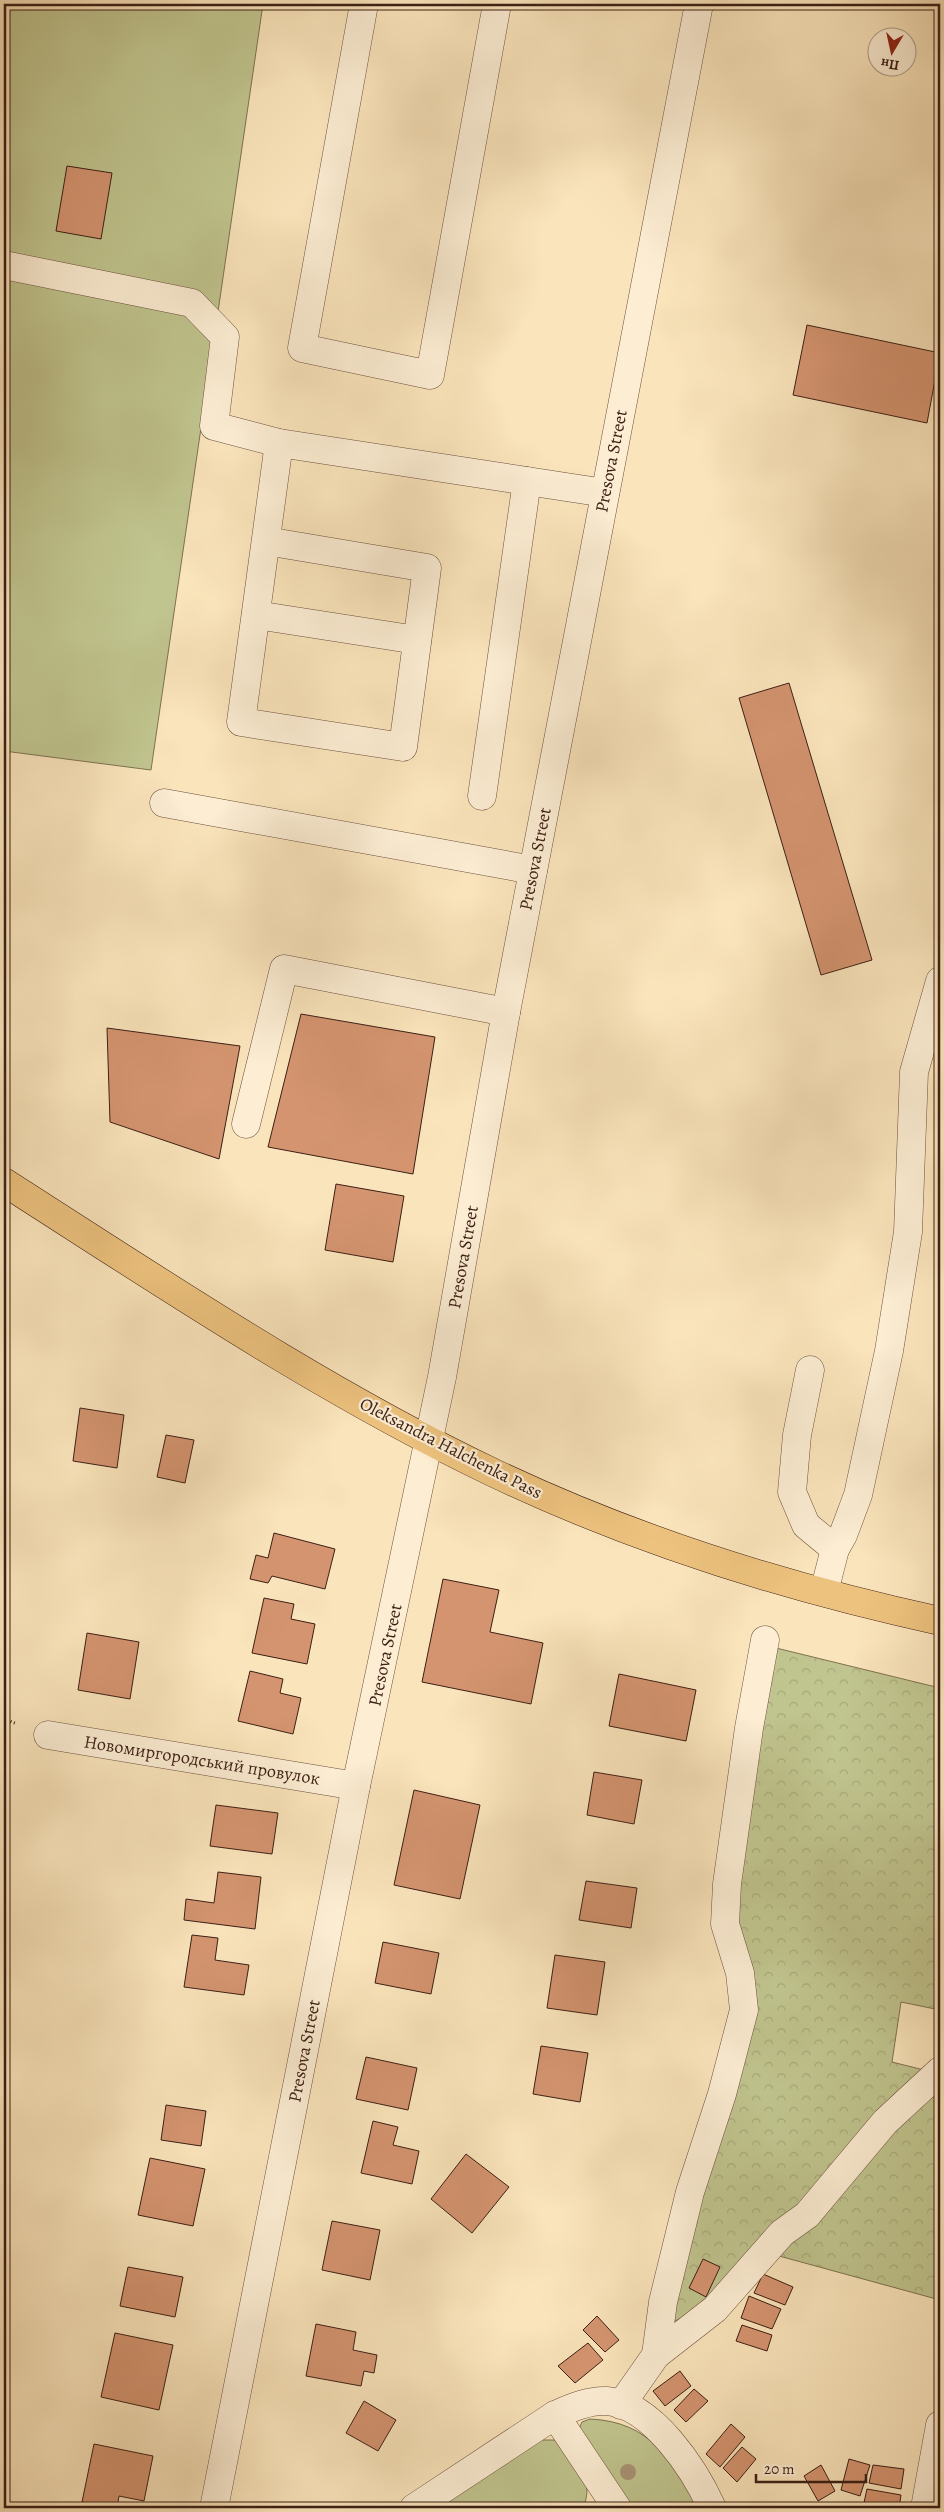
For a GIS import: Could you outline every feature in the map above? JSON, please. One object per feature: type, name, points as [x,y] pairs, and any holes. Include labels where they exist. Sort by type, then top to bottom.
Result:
[{"type":"main road","name":"Oleksandra Halchenka Pass","points":[[4,1182],[342,1394],[430,1440],[543,1495],[713,1560],[824,1592],[940,1622]]},
{"type":"street","points":[[364,4],[302,348],[430,375],[497,4]]},
{"type":"street","name":"Presova Street","points":[[214,2508],[356,1786],[430,1440],[506,1012],[699,4]]},
{"type":"street","points":[[4,265],[192,303],[224,337],[214,426],[279,443],[605,493]]},
{"type":"street","points":[[266,541],[427,568],[403,747],[241,722],[279,443]]},
{"type":"street","points":[[482,796],[527,481]]},
{"type":"street","points":[[256,615],[417,640]]},
{"type":"street","points":[[164,803],[533,870]]},
{"type":"street","points":[[246,1124],[284,969],[506,1012]]},
{"type":"street","points":[[824,1592],[835,1549],[843,1535],[858,1495],[889,1351],[908,1232],[914,1072],[940,981]]},
{"type":"street","points":[[810,1370],[797,1435],[792,1492],[806,1525],[835,1549]]},
{"type":"street","points":[[656,2355],[663,2302],[690,2192],[722,2094],[744,2010],[740,1974],[725,1924],[728,1884],[744,1763],[765,1640]]},
{"type":"street","name":"Новомиргородський провулок","points":[[48,1735],[356,1786]]},
{"type":"street","points":[[621,2405],[656,2355],[715,2309],[782,2233],[807,2214],[885,2122],[940,2071]]},
{"type":"street","points":[[414,2508],[555,2414],[577,2405],[607,2401],[621,2405],[651,2423],[684,2459],[712,2508]]},
{"type":"street","points":[[555,2414],[617,2508]]},
{"type":"street","points":[[925,2508],[940,2425]]},
{"type":"green space","points":[[4,4],[263,4],[151,770],[4,751]]},
{"type":"green space","points":[[772,1647],[940,1688],[940,2010],[901,2002],[892,2062],[940,2074],[940,2300],[757,2250],[706,2306],[669,2324],[673,2299],[733,2089],[732,1917]]},
{"type":"green space","points":[[590,2419],[629,2427],[644,2436],[668,2460],[698,2508],[632,2508],[593,2455],[579,2429],[582,2422]]},
{"type":"green space","points":[[538,2440],[556,2440],[581,2471],[587,2488],[583,2508],[431,2508]]},
{"type":"building","points":[[67,166],[112,173],[101,239],[56,231]]},
{"type":"building","points":[[807,325],[940,353],[927,423],[793,395]]},
{"type":"building","points":[[789,683],[872,960],[821,975],[739,698]]},
{"type":"building","points":[[301,1014],[435,1037],[413,1174],[268,1147]]},
{"type":"building","points":[[107,1028],[240,1046],[219,1159],[110,1122]]},
{"type":"building","points":[[336,1184],[404,1196],[393,1262],[325,1250]]},
{"type":"building","points":[[80,1408],[124,1415],[117,1468],[73,1461]]},
{"type":"building","points":[[166,1435],[194,1440],[185,1483],[157,1477]]},
{"type":"building","points":[[274,1533],[335,1549],[325,1589],[272,1576],[268,1583],[250,1579],[256,1555],[268,1558]]},
{"type":"building","points":[[443,1579],[499,1590],[490,1632],[543,1643],[531,1704],[422,1682]]},
{"type":"building","points":[[264,1598],[294,1604],[291,1619],[315,1624],[307,1664],[252,1653]]},
{"type":"building","points":[[87,1633],[139,1642],[130,1699],[78,1690]]},
{"type":"building","points":[[250,1671],[283,1679],[280,1693],[301,1698],[293,1734],[238,1721]]},
{"type":"building","points":[[619,1674],[696,1690],[686,1741],[609,1726]]},
{"type":"building","points":[[594,1772],[642,1780],[634,1824],[587,1815]]},
{"type":"building","points":[[414,1790],[480,1805],[460,1899],[394,1885]]},
{"type":"building","points":[[216,1805],[278,1813],[272,1854],[210,1846]]},
{"type":"building","points":[[218,1872],[261,1877],[255,1929],[184,1920],[186,1899],[214,1903]]},
{"type":"building","points":[[586,1881],[637,1888],[631,1928],[579,1920]]},
{"type":"building","points":[[192,1935],[218,1938],[215,1960],[249,1965],[244,1995],[184,1987]]},
{"type":"building","points":[[383,1942],[439,1953],[431,1994],[375,1983]]},
{"type":"building","points":[[555,1955],[605,1962],[597,2015],[547,2008]]},
{"type":"building","points":[[541,2046],[588,2053],[580,2102],[533,2094]]},
{"type":"building","points":[[366,2057],[417,2068],[408,2110],[356,2099]]},
{"type":"building","points":[[166,2105],[206,2111],[201,2146],[161,2140]]},
{"type":"building","points":[[373,2121],[398,2127],[393,2145],[419,2151],[412,2184],[361,2173]]},
{"type":"building","points":[[466,2154],[509,2187],[472,2233],[431,2199]]},
{"type":"building","points":[[150,2158],[205,2169],[193,2226],[138,2215]]},
{"type":"building","points":[[332,2221],[380,2230],[370,2280],[322,2270]]},
{"type":"building","points":[[703,2259],[720,2267],[706,2297],[689,2288]]},
{"type":"building","points":[[128,2267],[183,2277],[175,2317],[120,2306]]},
{"type":"building","points":[[763,2274],[793,2287],[785,2305],[754,2293]]},
{"type":"building","points":[[749,2296],[781,2309],[772,2329],[741,2318]]},
{"type":"building","points":[[597,2316],[619,2340],[605,2352],[583,2330]]},
{"type":"building","points":[[316,2324],[356,2332],[353,2350],[377,2355],[374,2373],[364,2371],[361,2386],[306,2376]]},
{"type":"building","points":[[742,2325],[772,2335],[767,2351],[736,2341]]},
{"type":"building","points":[[115,2333],[173,2345],[159,2410],[101,2397]]},
{"type":"building","points":[[588,2343],[603,2360],[575,2383],[558,2366]]},
{"type":"building","points":[[680,2371],[691,2386],[665,2406],[653,2391]]},
{"type":"building","points":[[694,2389],[708,2401],[686,2422],[674,2410]]},
{"type":"building","points":[[364,2401],[396,2420],[378,2451],[346,2433]]},
{"type":"building","points":[[731,2424],[745,2437],[720,2467],[706,2454]]},
{"type":"building","points":[[94,2444],[153,2456],[144,2501],[119,2496],[117,2508],[82,2502]]},
{"type":"building","points":[[742,2447],[756,2459],[737,2482],[723,2468]]},
{"type":"building","points":[[849,2459],[870,2465],[860,2496],[841,2490]]},
{"type":"building","points":[[821,2465],[835,2491],[818,2501],[804,2476]]},
{"type":"building","points":[[873,2465],[904,2469],[901,2489],[869,2483]]},
{"type":"building","points":[[867,2489],[901,2495],[899,2508],[863,2507]]}]
